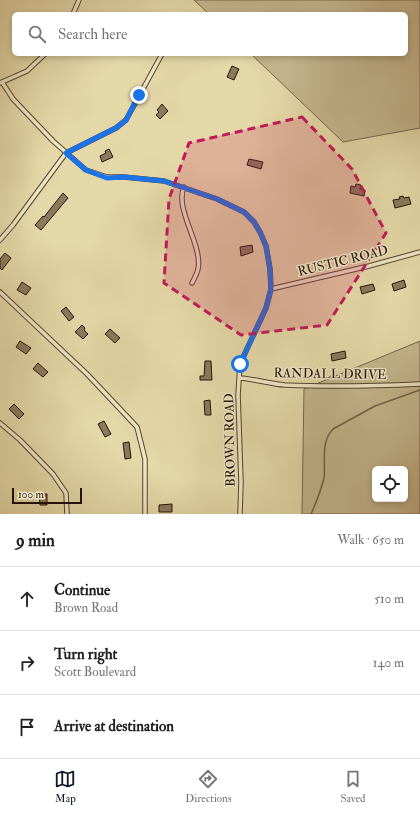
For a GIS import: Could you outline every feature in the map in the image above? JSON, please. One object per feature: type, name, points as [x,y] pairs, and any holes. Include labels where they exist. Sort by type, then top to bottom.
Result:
[{"type":"street","points":[[74,12],[79,0]]},
{"type":"street","points":[[1,82],[27,71],[43,56]]},
{"type":"street","points":[[0,240],[13,225],[66,153],[116,128],[126,120],[161,56]]},
{"type":"street","name":"BROWN ROAD","points":[[1,82],[13,99],[57,146],[86,170],[107,178],[124,177],[164,181],[184,187],[217,199],[244,212],[254,222],[260,232],[266,246],[270,269],[271,289],[266,308],[240,364],[238,395],[240,514]]},
{"type":"street","points":[[184,187],[182,192],[184,209],[196,244],[199,261],[198,270],[192,283]]},
{"type":"street","name":"RUSTIC ROAD","points":[[271,289],[369,266],[420,252]]},
{"type":"street","points":[[0,292],[87,374],[137,427],[145,459],[145,514]]},
{"type":"street","name":"RANDALL DRIVE","points":[[240,378],[278,384],[350,387],[420,384]]},
{"type":"street","points":[[0,423],[20,440],[53,474],[66,493],[67,514]]},
{"type":"highlighted area","points":[[302,117],[352,169],[386,233],[327,325],[241,335],[164,283],[169,199],[189,143]]},
{"type":"shaded area","points":[[194,0],[420,0],[420,128],[343,142],[253,56],[408,56],[408,12],[207,12]]},
{"type":"shaded area","points":[[420,341],[420,514],[302,514],[304,389]]},
{"type":"building","points":[[232,66],[239,69],[234,80],[227,77]]},
{"type":"building","points":[[162,104],[168,111],[160,119],[156,115],[159,112],[157,110]]},
{"type":"building","points":[[109,149],[113,157],[102,162],[100,156],[106,153],[105,151]]},
{"type":"building","points":[[249,159],[263,162],[261,169],[247,165]]},
{"type":"building","points":[[356,184],[361,185],[360,189],[365,190],[364,196],[350,193],[351,186],[355,187]]},
{"type":"building","points":[[63,193],[68,198],[41,230],[35,225],[43,216],[44,217]]},
{"type":"building","points":[[403,196],[404,198],[409,197],[411,204],[395,208],[393,200],[400,199],[399,197]]},
{"type":"building","points":[[252,245],[253,252],[241,256],[240,247]]},
{"type":"building","points":[[5,253],[11,258],[2,270],[0,268],[0,259]]},
{"type":"building","points":[[404,280],[406,287],[394,291],[392,284]]},
{"type":"building","points":[[22,282],[31,288],[26,295],[17,290]]},
{"type":"building","points":[[373,284],[375,290],[362,294],[360,287]]},
{"type":"building","points":[[66,307],[74,317],[69,321],[61,311]]},
{"type":"building","points":[[82,325],[88,334],[83,339],[75,332]]},
{"type":"building","points":[[110,329],[120,338],[115,343],[105,334]]},
{"type":"building","points":[[20,341],[31,348],[26,354],[16,347]]},
{"type":"building","points":[[345,351],[346,358],[332,361],[331,354]]},
{"type":"building","points":[[205,361],[211,361],[212,380],[200,380],[200,376],[204,376]]},
{"type":"building","points":[[38,363],[48,372],[43,377],[33,369]]},
{"type":"building","points":[[210,400],[211,415],[205,415],[204,401]]},
{"type":"building","points":[[14,404],[24,414],[19,419],[9,409]]},
{"type":"building","points":[[104,421],[111,434],[105,437],[98,424]]},
{"type":"building","points":[[129,442],[131,458],[125,459],[123,443]]},
{"type":"building","points":[[39,494],[47,494],[47,505],[40,505]]},
{"type":"building","points":[[172,504],[172,512],[159,512],[159,505]]},
{"type":"waterway","points":[[311,514],[324,478],[324,452],[326,440],[333,429],[375,406],[420,390]]},
{"type":"route","points":[[139,95],[131,113],[126,120],[116,128],[66,153],[86,170],[107,178],[124,177],[164,181],[217,199],[244,212],[254,222],[266,246],[270,269],[271,289],[266,308],[240,364]]}]
